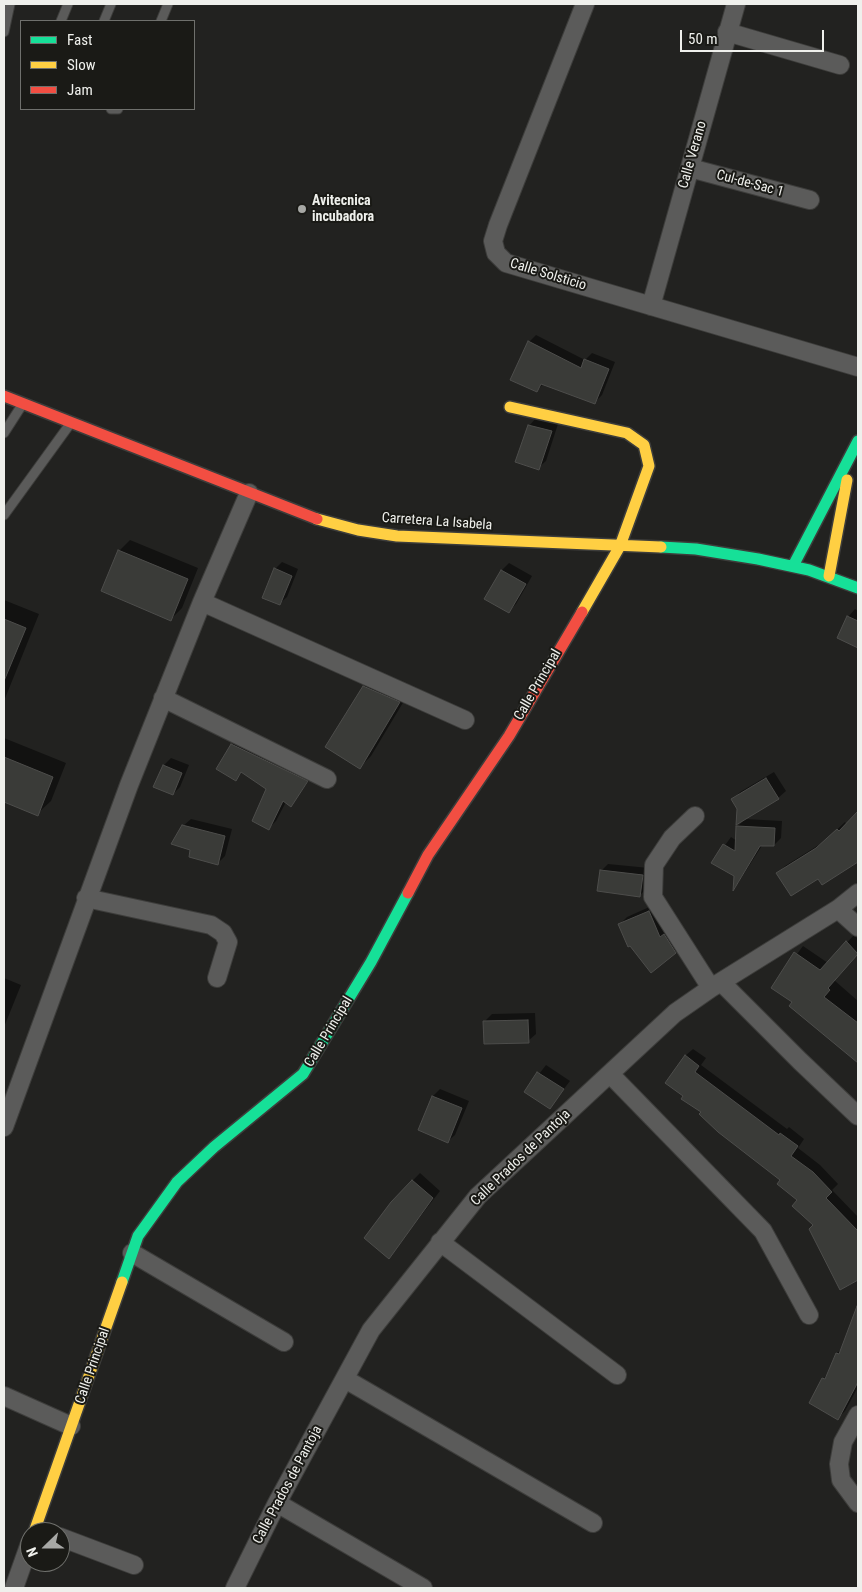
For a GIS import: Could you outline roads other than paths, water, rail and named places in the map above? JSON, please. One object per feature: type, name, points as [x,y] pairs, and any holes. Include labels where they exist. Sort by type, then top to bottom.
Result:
[{"type":"street","name":"Calle Solsticio","points":[[585,4],[494,241],[496,253],[506,263],[858,366]]},
{"type":"street","name":"Calle Verano","points":[[651,306],[736,4]]},
{"type":"street","points":[[728,32],[840,66]]},
{"type":"street","name":"Cul-de-Sac 1","points":[[690,168],[810,200]]},
{"type":"street","name":"Carretera La Isabela","points":[[4,396],[72,421],[313,518],[358,530],[397,536],[696,549],[793,566],[830,576],[858,588]]},
{"type":"street","name":"Calle Principal","points":[[41,1522],[71,1426],[138,1236],[177,1182],[214,1147],[304,1074],[371,962],[428,855],[509,736],[620,546],[649,466],[644,445],[628,433],[510,407]]},
{"type":"street","points":[[793,566],[852,456],[858,441]]},
{"type":"street","points":[[830,576],[852,456]]},
{"type":"street","points":[[4,1127],[86,898],[163,698],[249,493]]},
{"type":"street","points":[[202,602],[465,720]]},
{"type":"street","points":[[163,698],[328,779]]},
{"type":"street","points":[[695,816],[672,838],[654,866],[653,897],[716,985],[858,1116]]},
{"type":"street","name":"Calle Prados de Pantoja","points":[[235,1588],[277,1503],[371,1330],[478,1196],[675,1013],[716,985],[838,909],[858,893]]},
{"type":"street","points":[[86,898],[211,925],[223,933],[228,942],[217,978]]},
{"type":"street","points":[[838,909],[858,927]]},
{"type":"street","points":[[610,1074],[762,1231],[809,1315]]},
{"type":"street","points":[[440,1242],[616,1375]]},
{"type":"street","points":[[132,1253],[284,1342]]},
{"type":"street","points":[[345,1379],[593,1523]]},
{"type":"street","points":[[4,1396],[71,1426]]},
{"type":"street","points":[[858,1415],[843,1442],[839,1464],[841,1480],[858,1503]]},
{"type":"street","points":[[277,1503],[423,1588]]},
{"type":"street","points":[[70,1541],[134,1565]]},
{"type":"street","name":"Calle Principal","points":[[14,1588],[21,1572]]},
{"type":"lane","points":[[4,32],[10,4]]},
{"type":"lane","points":[[61,20],[68,4]]},
{"type":"lane","points":[[104,20],[111,4]]},
{"type":"lane","points":[[161,20],[168,4]]},
{"type":"lane","points":[[4,433],[23,403]]},
{"type":"lane","points":[[4,515],[72,421]]},
{"type":"place","name":"Avitecnica incubadora","points":[[302,209]]}]
